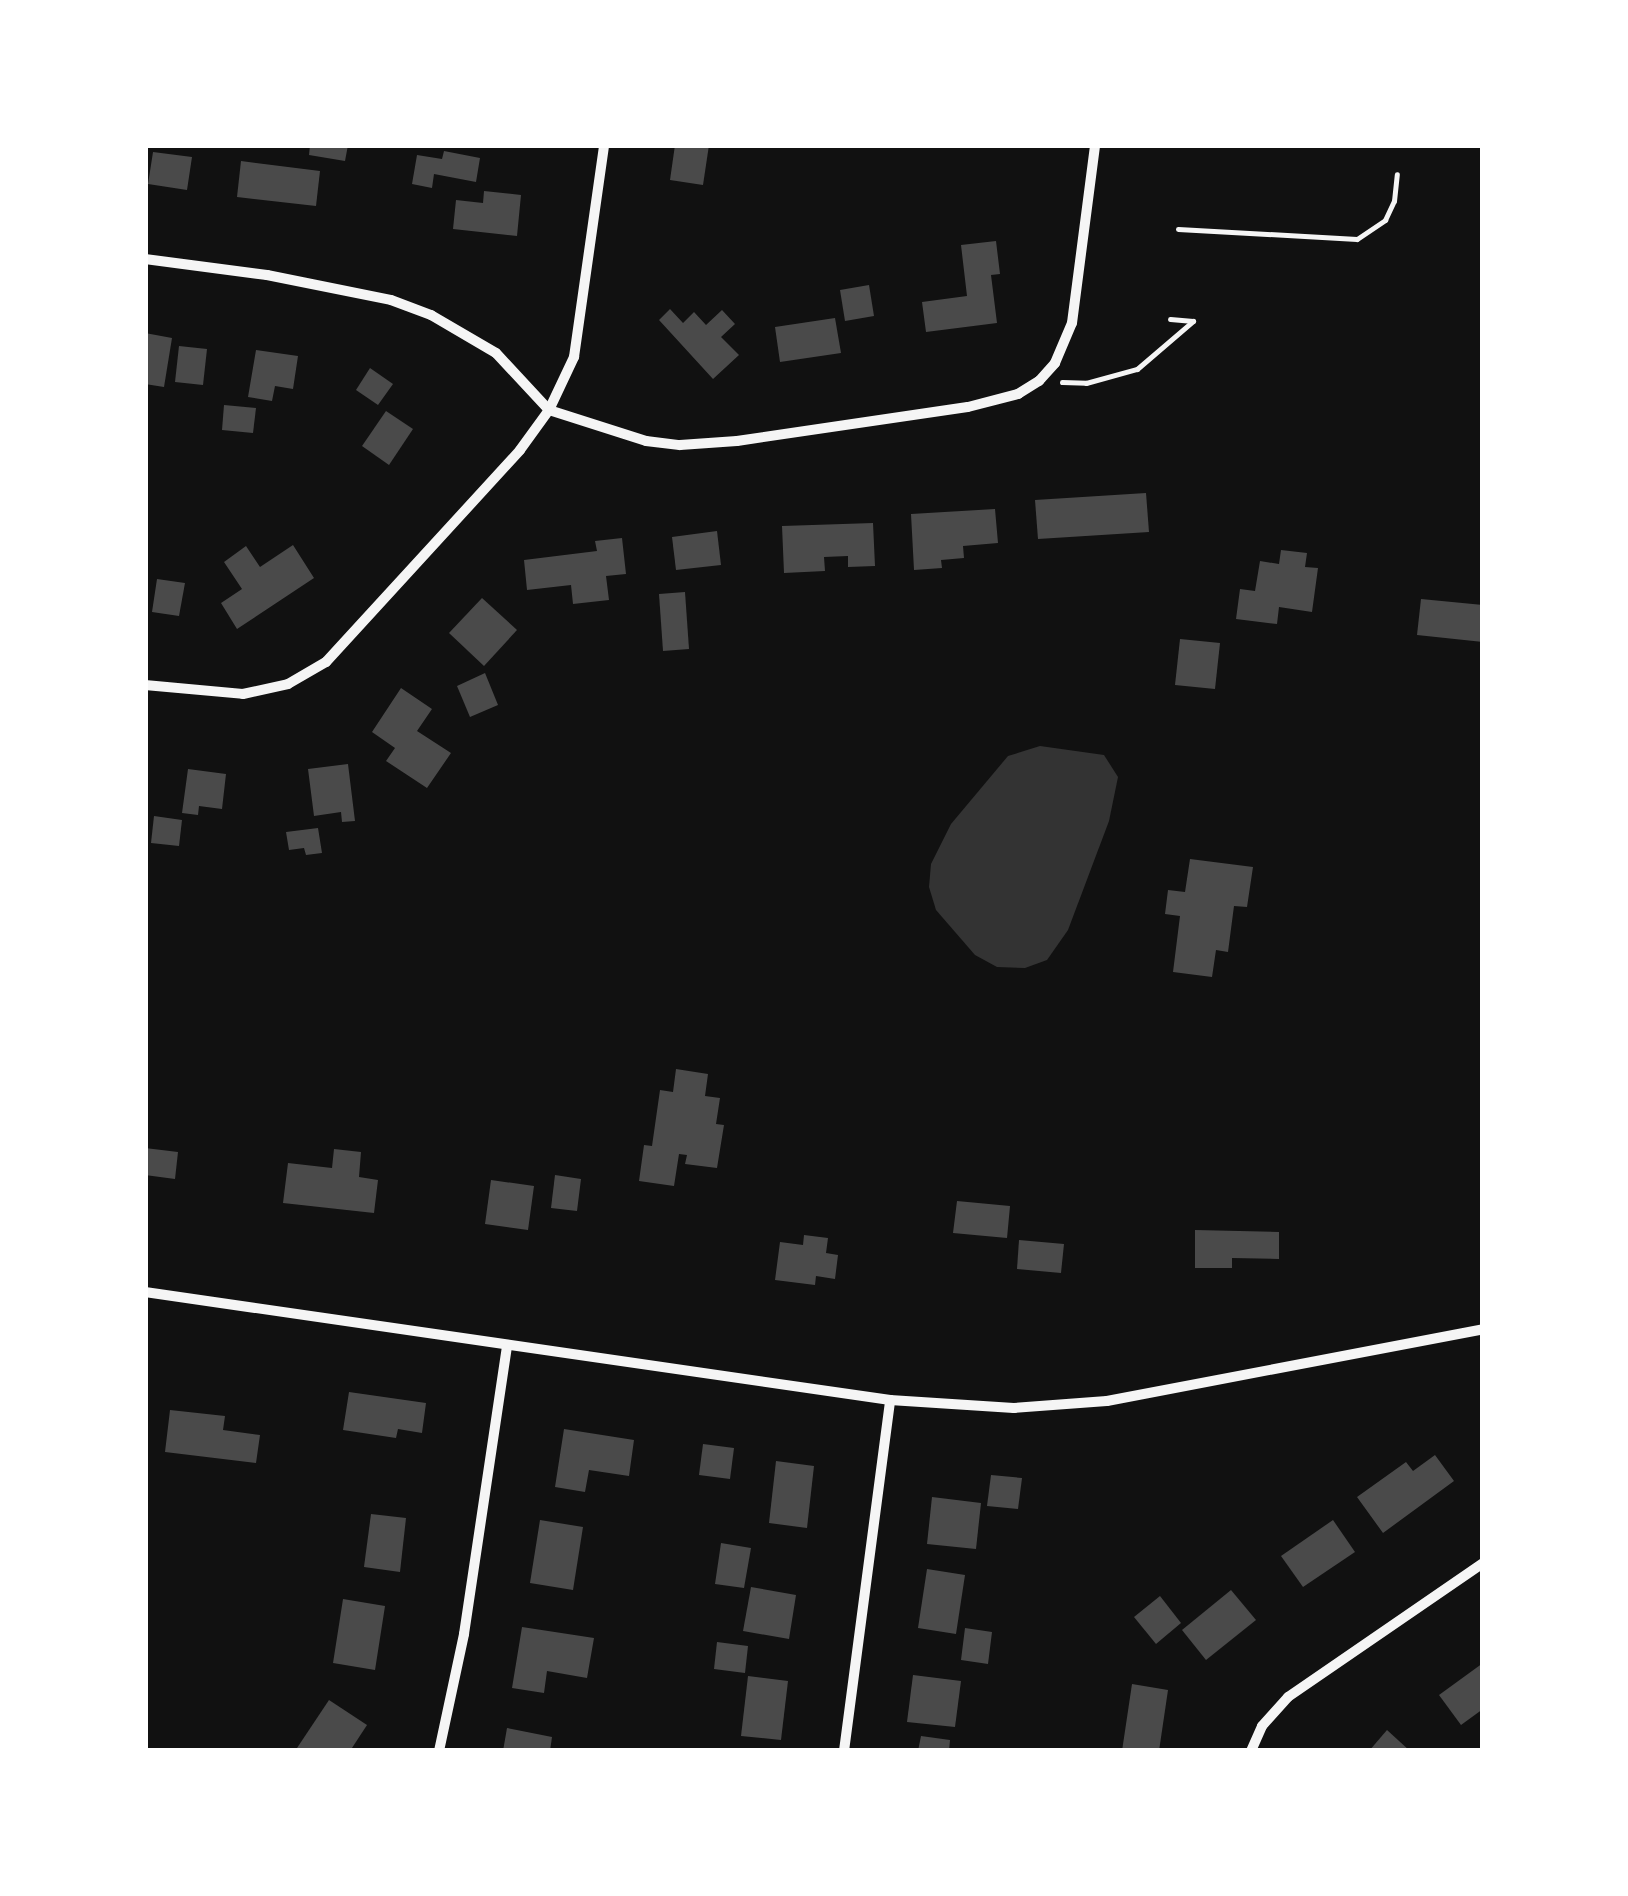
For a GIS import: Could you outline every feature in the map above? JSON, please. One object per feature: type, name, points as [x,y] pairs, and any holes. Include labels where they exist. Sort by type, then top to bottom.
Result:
[{"type":"street","points":[[145,685],[243,694],[288,684],[326,662],[520,450],[549,410],[574,357],[604,145]]},
{"type":"street","points":[[145,259],[266,274],[392,300],[431,315],[496,353],[549,410],[646,441],[680,445],[968,407],[1018,394],[1039,381],[1055,364],[1072,324],[1095,145]]},
{"type":"street","points":[[145,1292],[890,1400],[1014,1408],[1080,1404],[1483,1328]]},
{"type":"street","points":[[439,1751],[464,1634],[506,1345]]},
{"type":"street","points":[[844,1751],[890,1400]]},
{"type":"street","points":[[1251,1751],[1262,1726],[1288,1697],[1483,1563]]},
{"type":"path","points":[[1178,228],[1357,239],[1385,220],[1394,200],[1398,174]]},
{"type":"path","points":[[1039,381],[1086,383],[1137,369],[1192,321],[1170,319]]},
{"type":"shaded area","points":[[1040,746],[1104,755],[1118,777],[1109,821],[1068,930],[1047,960],[1025,968],[997,967],[975,955],[936,910],[929,887],[931,864],[951,824],[1008,756]]},
{"type":"building","points":[[310,145],[348,145],[345,161],[309,155]]},
{"type":"building","points":[[675,145],[709,145],[703,185],[670,180]]},
{"type":"building","points":[[444,151],[480,158],[476,182],[434,174],[432,188],[412,184],[417,155],[442,159]]},
{"type":"building","points":[[153,152],[192,157],[187,190],[148,184]]},
{"type":"building","points":[[241,161],[320,171],[316,206],[237,197]]},
{"type":"building","points":[[484,191],[521,195],[517,236],[453,229],[456,200],[483,203]]},
{"type":"building","points":[[996,241],[1000,274],[991,275],[997,323],[926,332],[922,302],[967,296],[961,245]]},
{"type":"building","points":[[869,285],[874,316],[845,321],[840,290]]},
{"type":"building","points":[[670,309],[683,323],[694,312],[706,325],[722,310],[735,324],[721,337],[739,355],[713,379],[659,320]]},
{"type":"building","points":[[835,318],[841,353],[780,362],[775,327]]},
{"type":"building","points":[[145,333],[172,338],[164,387],[145,384]]},
{"type":"building","points":[[179,346],[207,349],[203,385],[175,382]]},
{"type":"building","points":[[256,350],[298,356],[293,389],[275,386],[272,401],[248,397]]},
{"type":"building","points":[[370,368],[393,384],[378,405],[356,390]]},
{"type":"building","points":[[224,405],[256,408],[253,433],[222,430]]},
{"type":"building","points":[[386,411],[413,429],[389,465],[362,446]]},
{"type":"building","points":[[1146,493],[1149,532],[1038,539],[1035,500]]},
{"type":"building","points":[[995,509],[998,543],[963,546],[964,558],[941,560],[942,568],[914,570],[911,514]]},
{"type":"building","points":[[873,523],[875,566],[848,567],[848,556],[824,557],[825,571],[784,573],[782,526]]},
{"type":"building","points":[[717,531],[721,565],[676,570],[672,537]]},
{"type":"building","points":[[622,538],[626,574],[606,576],[609,600],[573,604],[571,585],[527,590],[524,560],[597,551],[595,541]]},
{"type":"building","points":[[293,545],[314,578],[237,629],[221,603],[242,589],[224,562],[246,546],[260,567]]},
{"type":"building","points":[[1281,550],[1307,553],[1305,567],[1318,568],[1312,612],[1279,607],[1277,624],[1236,619],[1240,589],[1255,591],[1260,561],[1279,564]]},
{"type":"building","points":[[157,579],[185,583],[179,616],[152,612]]},
{"type":"building","points":[[685,592],[689,649],[663,651],[659,594]]},
{"type":"building","points":[[482,598],[517,630],[484,666],[449,633]]},
{"type":"building","points":[[1421,599],[1483,605],[1483,642],[1417,635]]},
{"type":"building","points":[[1180,639],[1220,643],[1215,689],[1175,685]]},
{"type":"building","points":[[485,673],[498,705],[470,717],[457,686]]},
{"type":"building","points":[[401,688],[432,709],[417,731],[451,753],[427,788],[386,761],[395,748],[372,732]]},
{"type":"building","points":[[348,764],[355,821],[342,822],[341,812],[314,816],[308,769]]},
{"type":"building","points":[[188,769],[226,774],[222,809],[199,806],[198,815],[182,813]]},
{"type":"building","points":[[154,816],[182,820],[179,846],[151,843]]},
{"type":"building","points":[[318,828],[322,853],[306,855],[304,848],[289,850],[286,832]]},
{"type":"building","points":[[1190,859],[1253,867],[1247,907],[1234,906],[1228,952],[1216,950],[1212,977],[1173,972],[1180,916],[1165,914],[1168,890],[1185,892]]},
{"type":"building","points":[[676,1069],[708,1074],[705,1096],[720,1098],[716,1124],[724,1125],[717,1168],[685,1164],[687,1155],[679,1154],[674,1186],[639,1181],[644,1145],[652,1146],[660,1090],[673,1092]]},
{"type":"building","points":[[145,1148],[178,1152],[175,1179],[145,1175]]},
{"type":"building","points":[[334,1149],[361,1152],[359,1177],[378,1180],[374,1213],[283,1203],[288,1163],[332,1168]]},
{"type":"building","points":[[555,1175],[581,1179],[577,1211],[551,1208]]},
{"type":"building","points":[[491,1180],[534,1186],[528,1230],[485,1224]]},
{"type":"building","points":[[957,1201],[1010,1206],[1007,1238],[953,1233]]},
{"type":"building","points":[[1195,1230],[1279,1232],[1279,1259],[1232,1258],[1232,1268],[1195,1268]]},
{"type":"building","points":[[804,1235],[828,1238],[826,1253],[838,1255],[835,1279],[816,1276],[815,1285],[775,1280],[780,1242],[803,1245]]},
{"type":"building","points":[[1019,1240],[1064,1244],[1061,1273],[1017,1269]]},
{"type":"building","points":[[349,1392],[426,1403],[422,1433],[398,1429],[396,1438],[343,1430]]},
{"type":"building","points":[[170,1410],[225,1416],[223,1430],[260,1435],[256,1463],[165,1452]]},
{"type":"building","points":[[564,1429],[634,1440],[629,1476],[589,1470],[585,1492],[555,1487]]},
{"type":"building","points":[[703,1444],[734,1448],[730,1479],[699,1475]]},
{"type":"building","points":[[1435,1455],[1454,1481],[1383,1533],[1357,1497],[1406,1462],[1413,1471]]},
{"type":"building","points":[[776,1461],[814,1466],[807,1528],[769,1523]]},
{"type":"building","points":[[991,1475],[1022,1478],[1018,1509],[987,1506]]},
{"type":"building","points":[[932,1497],[981,1503],[976,1549],[927,1544]]},
{"type":"building","points":[[371,1514],[406,1518],[400,1572],[364,1567]]},
{"type":"building","points":[[540,1520],[583,1527],[573,1590],[530,1583]]},
{"type":"building","points":[[1333,1520],[1355,1552],[1303,1587],[1281,1556]]},
{"type":"building","points":[[721,1543],[751,1548],[744,1588],[715,1584]]},
{"type":"building","points":[[927,1569],[965,1575],[956,1634],[918,1628]]},
{"type":"building","points":[[751,1587],[796,1595],[789,1639],[743,1631]]},
{"type":"building","points":[[1231,1590],[1256,1620],[1206,1660],[1182,1630]]},
{"type":"building","points":[[1160,1596],[1181,1623],[1156,1644],[1134,1617]]},
{"type":"building","points":[[343,1599],[385,1606],[375,1670],[333,1663]]},
{"type":"building","points":[[522,1627],[594,1638],[587,1678],[547,1671],[544,1693],[512,1688]]},
{"type":"building","points":[[965,1628],[992,1632],[988,1664],[961,1660]]},
{"type":"building","points":[[717,1642],[748,1646],[745,1673],[714,1669]]},
{"type":"building","points":[[1483,1663],[1483,1709],[1461,1725],[1439,1695]]},
{"type":"building","points":[[913,1675],[961,1681],[955,1727],[907,1722]]},
{"type":"building","points":[[748,1676],[788,1681],[781,1740],[741,1736]]},
{"type":"building","points":[[1132,1684],[1168,1690],[1159,1751],[1122,1751]]},
{"type":"building","points":[[329,1700],[367,1725],[350,1751],[295,1751]]},
{"type":"building","points":[[507,1728],[552,1737],[550,1751],[503,1751]]},
{"type":"building","points":[[1387,1730],[1410,1751],[1369,1751]]},
{"type":"building","points":[[921,1736],[950,1740],[949,1751],[918,1751]]}]
